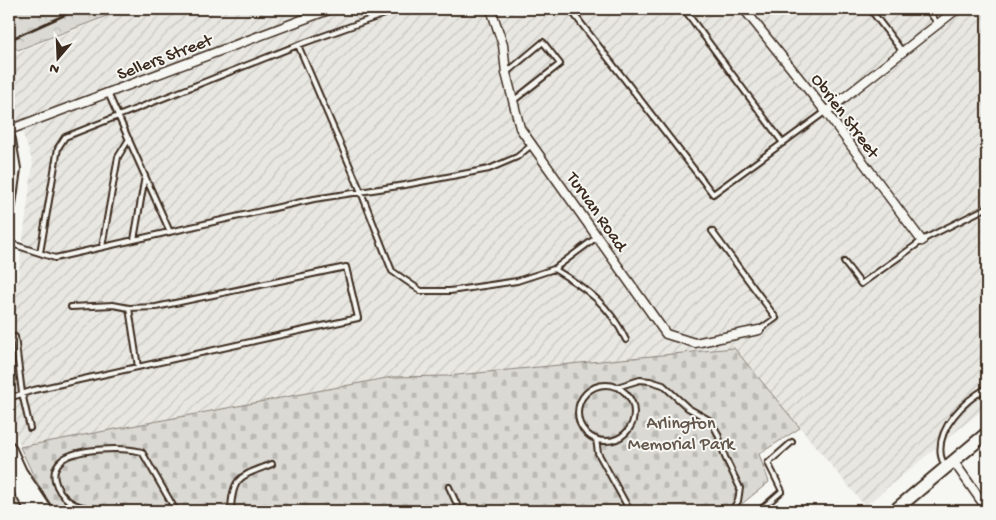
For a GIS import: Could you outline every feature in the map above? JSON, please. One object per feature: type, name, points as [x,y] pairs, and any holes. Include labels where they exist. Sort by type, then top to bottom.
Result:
[{"type":"main road","points":[[9,140],[14,169],[9,205]]},
{"type":"main road","points":[[894,511],[950,466],[987,433]]},
{"type":"main road","points":[[9,448],[20,472],[46,511]]},
{"type":"main road","points":[[9,473],[33,511]]},
{"type":"street","name":"Sellers Street","points":[[9,130],[331,9]]},
{"type":"street","name":"Turvan Road","points":[[491,9],[503,45],[506,73],[520,128],[666,334],[695,344],[759,330]]},
{"type":"street","name":"Obrien Street","points":[[744,9],[826,112],[922,241]]},
{"type":"street","points":[[826,112],[957,9]]},
{"type":"street","points":[[950,466],[987,509]]},
{"type":"lane","points":[[40,253],[58,148],[64,137],[298,45],[399,9]]},
{"type":"lane","points":[[570,9],[713,194],[826,112]]},
{"type":"lane","points":[[684,9],[783,143]]},
{"type":"lane","points":[[870,9],[902,52]]},
{"type":"lane","points":[[927,9],[938,24]]},
{"type":"lane","points":[[506,73],[543,42],[560,64],[513,101]]},
{"type":"lane","points":[[298,45],[361,192],[392,271],[421,292],[450,291],[517,281],[554,269],[597,237]]},
{"type":"lane","points":[[108,93],[170,232]]},
{"type":"lane","points":[[102,247],[118,157],[129,138]]},
{"type":"lane","points":[[9,243],[55,258],[314,199],[489,169],[517,157],[533,144]]},
{"type":"lane","points":[[134,240],[145,174]]},
{"type":"lane","points":[[844,262],[861,284],[922,241],[986,208]]},
{"type":"lane","points":[[712,231],[776,318],[759,330]]},
{"type":"lane","points":[[9,398],[22,393],[358,318],[346,267],[156,307],[128,308],[113,305],[71,307]]},
{"type":"lane","points":[[554,269],[599,299],[618,324],[626,340]]},
{"type":"lane","points":[[128,308],[138,367]]},
{"type":"lane","points":[[16,337],[22,393],[30,428]]},
{"type":"lane","points":[[617,387],[627,394],[634,410],[634,419],[626,434],[618,439],[609,441],[596,439],[583,429],[578,411],[586,393],[594,388],[604,385],[617,387],[640,380],[663,385],[688,408],[711,422],[718,434],[725,457],[740,488],[738,501],[731,511]]},
{"type":"lane","points":[[950,466],[941,455],[943,435],[955,414],[978,393],[987,388]]},
{"type":"lane","points":[[596,439],[598,453],[630,511]]},
{"type":"lane","points":[[759,511],[782,491],[768,463],[792,442]]},
{"type":"lane","points":[[102,511],[70,502],[60,491],[54,477],[56,466],[64,459],[75,454],[93,451],[130,449],[142,452],[176,511]]},
{"type":"lane","points":[[231,511],[233,489],[238,479],[245,474],[272,464]]},
{"type":"lane","points":[[449,488],[460,511]]},
{"type":"shaded area","points":[[125,9],[987,9],[987,406],[865,506],[734,348],[447,376],[392,377],[20,447],[10,408],[9,345],[33,163],[18,120],[9,103],[9,56]]},
{"type":"green space","points":[[9,9],[125,9],[18,50],[9,44]]},
{"type":"green space","name":"Arlington Memorial Park","points":[[734,348],[800,428],[759,454],[769,482],[733,511],[55,511],[35,479],[20,447],[392,377],[447,376]]},
{"type":"green space","points":[[9,484],[27,511],[9,511]]},
{"type":"railway","points":[[9,40],[78,9]]}]
